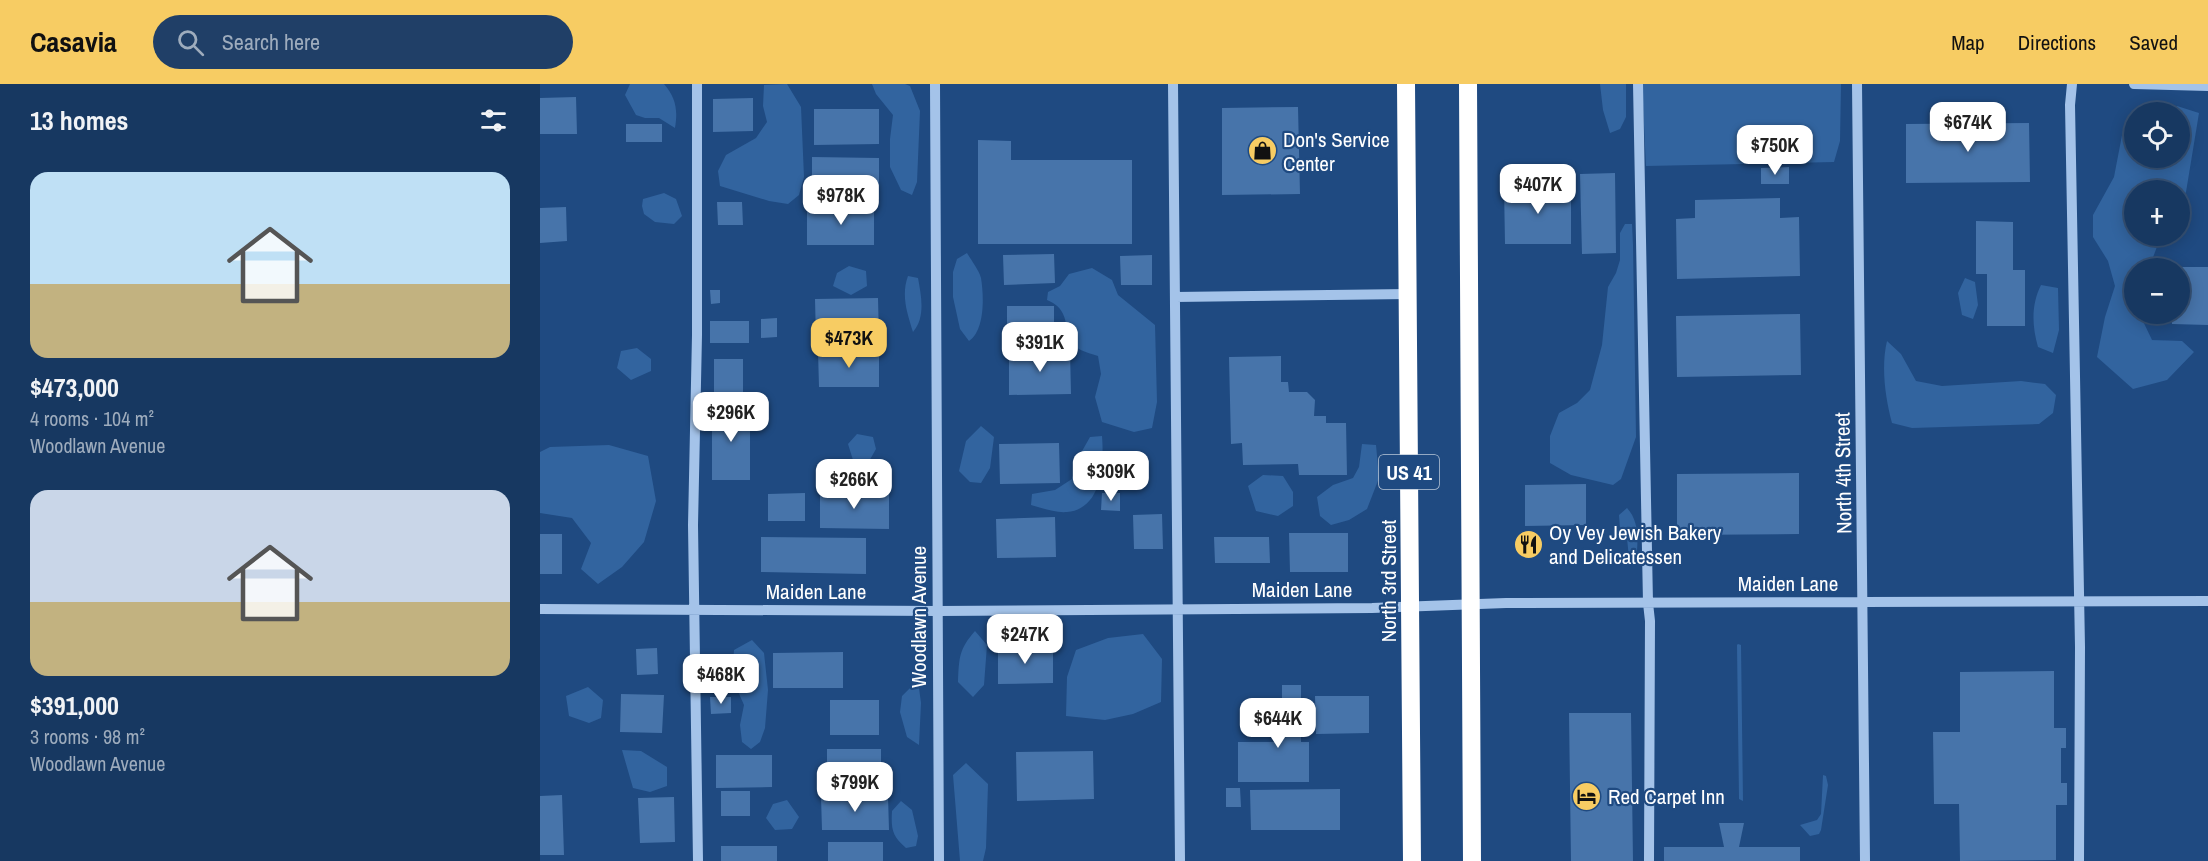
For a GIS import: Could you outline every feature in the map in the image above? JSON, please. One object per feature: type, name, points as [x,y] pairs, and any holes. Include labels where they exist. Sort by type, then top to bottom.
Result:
[{"type":"highway","name":"North 3rd Street","points":[[1406,84],[1412,861]]},
{"type":"highway","name":"US 41","points":[[1468,84],[1472,861]]},
{"type":"street","points":[[698,84],[698,335],[693,525],[698,861]]},
{"type":"street","name":"Woodlawn Avenue","points":[[935,84],[939,861]]},
{"type":"street","points":[[1173,84],[1180,861]]},
{"type":"street","points":[[1638,84],[1650,621],[1649,861]]},
{"type":"street","name":"North 4th Street","points":[[1857,84],[1865,861]]},
{"type":"street","points":[[2073,84],[2070,105],[2080,647],[2079,861]]},
{"type":"street","points":[[2134,84],[2208,86]]},
{"type":"street","points":[[1175,297],[1408,294]]},
{"type":"street","name":"Maiden Lane","points":[[540,609],[938,611],[1411,607],[1470,604],[2208,601]]},
{"type":"shaded area","points":[[630,84],[664,84],[675,104],[675,128],[659,118],[645,118],[636,115],[625,95]]},
{"type":"shaded area","points":[[787,84],[801,107],[804,177],[799,195],[788,204],[769,201],[720,186],[718,171],[726,155],[756,138],[767,122],[763,106],[764,85]]},
{"type":"shaded area","points":[[872,84],[910,86],[920,111],[917,182],[912,195],[901,190],[890,167],[893,115],[876,94]]},
{"type":"shaded area","points":[[1600,84],[1626,84],[1626,117],[1620,129],[1610,133],[1603,110]]},
{"type":"shaded area","points":[[1642,84],[1841,84],[1840,141],[1834,162],[1646,166]]},
{"type":"shaded area","points":[[2190,110],[2199,113],[2190,168]]},
{"type":"shaded area","points":[[2123,130],[2124,168],[2190,168],[2188,180],[2124,180],[2124,246],[2157,246],[2153,258],[2124,258],[2124,324],[2144,324],[2152,340],[2182,341],[2194,352],[2167,380],[2133,389],[2097,357],[2105,317],[2115,286],[2108,261],[2093,237],[2093,215],[2114,177]]},
{"type":"shaded area","points":[[664,193],[676,199],[682,216],[674,224],[655,222],[644,214],[643,199]]},
{"type":"shaded area","points":[[1625,224],[1632,224],[1636,437],[1621,479],[1613,485],[1571,475],[1550,463],[1550,436],[1559,413],[1577,403],[1590,390],[1602,345],[1608,287],[1620,260],[1620,233]]},
{"type":"shaded area","points":[[967,253],[980,275],[983,294],[981,321],[969,341],[960,329],[953,297],[953,272],[957,259]]},
{"type":"shaded area","points":[[849,266],[866,271],[867,286],[851,295],[833,286],[837,273]]},
{"type":"shaded area","points":[[1092,268],[1112,280],[1118,295],[1155,325],[1157,402],[1152,428],[1134,432],[1102,422],[1095,397],[1101,374],[1098,356],[1085,352],[1067,339],[1064,315],[1058,307],[1047,300],[1048,292],[1060,286],[1069,274]]},
{"type":"shaded area","points":[[908,276],[918,278],[921,299],[920,320],[913,332],[905,297]]},
{"type":"shaded area","points":[[1965,278],[1975,282],[1978,305],[1973,319],[1962,315],[1958,293]]},
{"type":"shaded area","points":[[2041,285],[2058,288],[2059,330],[2053,353],[2038,347],[2035,331],[2034,308]]},
{"type":"shaded area","points":[[1887,341],[1901,354],[1916,381],[1942,386],[2021,381],[2045,384],[2056,395],[2053,413],[2039,424],[1912,428],[1892,423],[1885,382],[1884,361]]},
{"type":"shaded area","points":[[637,348],[651,359],[651,371],[631,380],[617,368],[621,351]]},
{"type":"shaded area","points":[[981,426],[994,437],[990,468],[981,483],[970,482],[959,471],[966,441]]},
{"type":"shaded area","points":[[857,434],[873,437],[876,449],[868,463],[853,460],[848,444]]},
{"type":"shaded area","points":[[1102,436],[1099,483],[1088,503],[1079,509],[1067,512],[1031,505],[1032,494],[1055,490],[1072,479],[1077,460],[1090,437]]},
{"type":"shaded area","points":[[1362,444],[1376,445],[1379,478],[1367,509],[1349,520],[1331,525],[1320,516],[1317,497],[1333,485],[1353,478],[1359,467]]},
{"type":"shaded area","points":[[609,445],[648,456],[656,501],[644,542],[622,567],[598,584],[581,569],[591,543],[572,518],[540,513],[540,452],[550,447]]},
{"type":"shaded area","points":[[1263,475],[1283,476],[1293,492],[1293,506],[1278,516],[1256,511],[1248,486]]},
{"type":"shaded area","points":[[1627,508],[1636,526],[1636,561],[1629,558],[1627,538],[1620,529],[1619,515]]},
{"type":"shaded area","points":[[975,631],[987,645],[984,685],[973,697],[958,682],[961,654]]},
{"type":"shaded area","points":[[1143,634],[1162,659],[1161,702],[1133,714],[1105,720],[1066,716],[1067,677],[1076,650],[1108,638]]},
{"type":"shaded area","points":[[752,640],[764,653],[768,690],[765,728],[760,742],[751,749],[742,742],[740,725],[744,705],[732,678],[734,650]]},
{"type":"shaded area","points":[[1738,644],[1741,645],[1743,801],[1739,799]]},
{"type":"shaded area","points":[[912,686],[919,688],[921,703],[919,745],[907,737],[900,712],[902,696]]},
{"type":"shaded area","points":[[588,687],[603,700],[601,718],[589,723],[569,716],[566,696]]},
{"type":"shaded area","points":[[622,750],[641,751],[667,767],[667,786],[650,792],[633,788]]},
{"type":"shaded area","points":[[966,763],[988,784],[986,848],[983,861],[960,861],[953,775]]},
{"type":"shaded area","points":[[1823,775],[1826,776],[1828,785],[1821,830],[1819,834],[1810,836],[1800,825],[1817,820],[1821,814]]},
{"type":"shaded area","points":[[787,800],[799,817],[792,829],[775,830],[766,818],[773,804]]},
{"type":"shaded area","points":[[901,801],[912,810],[918,836],[916,846],[906,848],[893,832],[892,811]]},
{"type":"building","points":[[576,97],[577,134],[540,134],[540,98]]},
{"type":"building","points":[[753,98],[753,131],[713,132],[713,99]]},
{"type":"building","points":[[1298,107],[1300,194],[1222,195],[1222,108]]},
{"type":"building","points":[[814,109],[879,109],[879,144],[814,145]]},
{"type":"building","points":[[2029,123],[2030,182],[1906,183],[1906,124]]},
{"type":"building","points":[[626,124],[662,124],[662,142],[626,142]]},
{"type":"building","points":[[978,140],[1011,141],[1011,160],[1132,160],[1132,244],[978,244]]},
{"type":"building","points":[[812,157],[879,158],[879,199],[812,198]]},
{"type":"building","points":[[1789,167],[1789,184],[1761,184],[1761,168]]},
{"type":"building","points":[[1615,173],[1616,253],[1582,254],[1580,174]]},
{"type":"building","points":[[1504,187],[1571,187],[1571,244],[1505,244]]},
{"type":"building","points":[[1780,198],[1780,218],[1799,217],[1800,276],[1677,279],[1676,219],[1695,218],[1695,200]]},
{"type":"building","points":[[717,202],[742,202],[743,225],[718,225]]},
{"type":"building","points":[[874,206],[874,245],[807,245],[807,207]]},
{"type":"building","points":[[566,207],[567,241],[540,243],[540,208]]},
{"type":"building","points":[[1976,221],[2013,222],[2013,270],[2025,270],[2025,326],[1987,326],[1987,274],[1976,274]]},
{"type":"building","points":[[1054,254],[1055,283],[1004,285],[1003,255]]},
{"type":"building","points":[[1152,255],[1152,285],[1121,285],[1120,256]]},
{"type":"building","points":[[2190,267],[2208,267],[2208,325],[2172,324],[2190,324]]},
{"type":"building","points":[[710,290],[720,290],[720,303],[711,304]]},
{"type":"building","points":[[878,298],[879,339],[816,340],[815,299]]},
{"type":"building","points":[[1007,306],[1054,306],[1054,338],[1007,339]]},
{"type":"building","points":[[1800,314],[1801,375],[1677,377],[1676,316]]},
{"type":"building","points":[[777,318],[777,337],[761,338],[761,319]]},
{"type":"building","points":[[710,321],[749,321],[749,343],[710,343]]},
{"type":"building","points":[[879,350],[879,387],[819,387],[818,351]]},
{"type":"building","points":[[1070,351],[1071,394],[1009,395],[1009,352]]},
{"type":"building","points":[[1281,356],[1281,382],[1288,382],[1289,392],[1307,392],[1315,400],[1314,416],[1326,416],[1326,423],[1346,423],[1347,475],[1299,475],[1298,464],[1243,465],[1242,443],[1231,444],[1229,357]]},
{"type":"building","points":[[714,359],[743,359],[743,398],[714,398]]},
{"type":"building","points":[[750,405],[750,480],[712,480],[712,406]]},
{"type":"building","points":[[1059,443],[1060,483],[1000,484],[999,444]]},
{"type":"building","points":[[1109,464],[1125,464],[1124,481],[1109,480]]},
{"type":"building","points":[[1799,473],[1799,534],[1677,535],[1677,474]]},
{"type":"building","points":[[1586,484],[1586,525],[1525,526],[1525,485]]},
{"type":"building","points":[[820,490],[889,491],[889,529],[820,528]]},
{"type":"building","points":[[805,493],[805,521],[768,521],[768,494]]},
{"type":"building","points":[[1102,493],[1120,493],[1120,511],[1101,510]]},
{"type":"building","points":[[1162,514],[1163,549],[1134,549],[1133,515]]},
{"type":"building","points":[[1055,517],[1056,557],[997,558],[996,519]]},
{"type":"building","points":[[1289,533],[1348,533],[1348,572],[1290,572]]},
{"type":"building","points":[[540,534],[562,534],[562,574],[540,574]]},
{"type":"building","points":[[761,537],[866,538],[866,574],[761,572]]},
{"type":"building","points":[[1214,537],[1269,537],[1270,563],[1215,563]]},
{"type":"building","points":[[998,647],[1053,647],[1053,683],[998,684]]},
{"type":"building","points":[[657,648],[658,674],[637,675],[636,649]]},
{"type":"building","points":[[843,652],[843,688],[773,688],[773,653]]},
{"type":"building","points":[[2054,671],[2054,728],[2066,728],[2066,748],[2061,748],[2061,783],[2067,783],[2067,805],[2056,805],[2056,860],[1960,861],[1959,804],[1934,804],[1933,732],[1960,732],[1960,672]]},
{"type":"building","points":[[1282,685],[1301,685],[1301,742],[1309,742],[1309,782],[1238,782],[1238,742],[1282,742]]},
{"type":"building","points":[[621,694],[664,695],[662,733],[620,732]]},
{"type":"building","points":[[1315,696],[1369,696],[1369,733],[1316,734]]},
{"type":"building","points":[[710,697],[731,697],[731,713],[711,714]]},
{"type":"building","points":[[830,700],[879,700],[879,735],[830,735]]},
{"type":"building","points":[[1569,713],[1631,713],[1633,861],[1571,861]]},
{"type":"building","points":[[827,749],[881,749],[881,781],[827,781]]},
{"type":"building","points":[[1093,751],[1094,799],[1017,801],[1016,752]]},
{"type":"building","points":[[716,755],[772,755],[772,787],[716,788]]},
{"type":"building","points":[[1226,788],[1240,788],[1241,807],[1226,807]]},
{"type":"building","points":[[1340,789],[1340,830],[1251,830],[1250,790]]},
{"type":"building","points":[[721,791],[750,791],[750,816],[721,816]]},
{"type":"building","points":[[562,795],[564,855],[540,855],[540,796]]},
{"type":"building","points":[[888,796],[889,830],[822,830],[821,797]]},
{"type":"building","points":[[674,797],[675,842],[640,843],[638,798]]},
{"type":"building","points":[[1719,823],[1744,823],[1739,847],[1800,847],[1800,861],[1664,861],[1664,847],[1724,847]]},
{"type":"building","points":[[828,842],[883,842],[883,861],[828,861]]},
{"type":"building","points":[[721,846],[777,846],[777,861],[721,861]]},
{"type":"place","name":"Don's Service Center","points":[[1262,151]]},
{"type":"place","name":"Oy Vey Jewish Bakery and Delicatessen","points":[[1528,544]]},
{"type":"place","name":"Red Carpet Inn","points":[[1587,796]]}]
